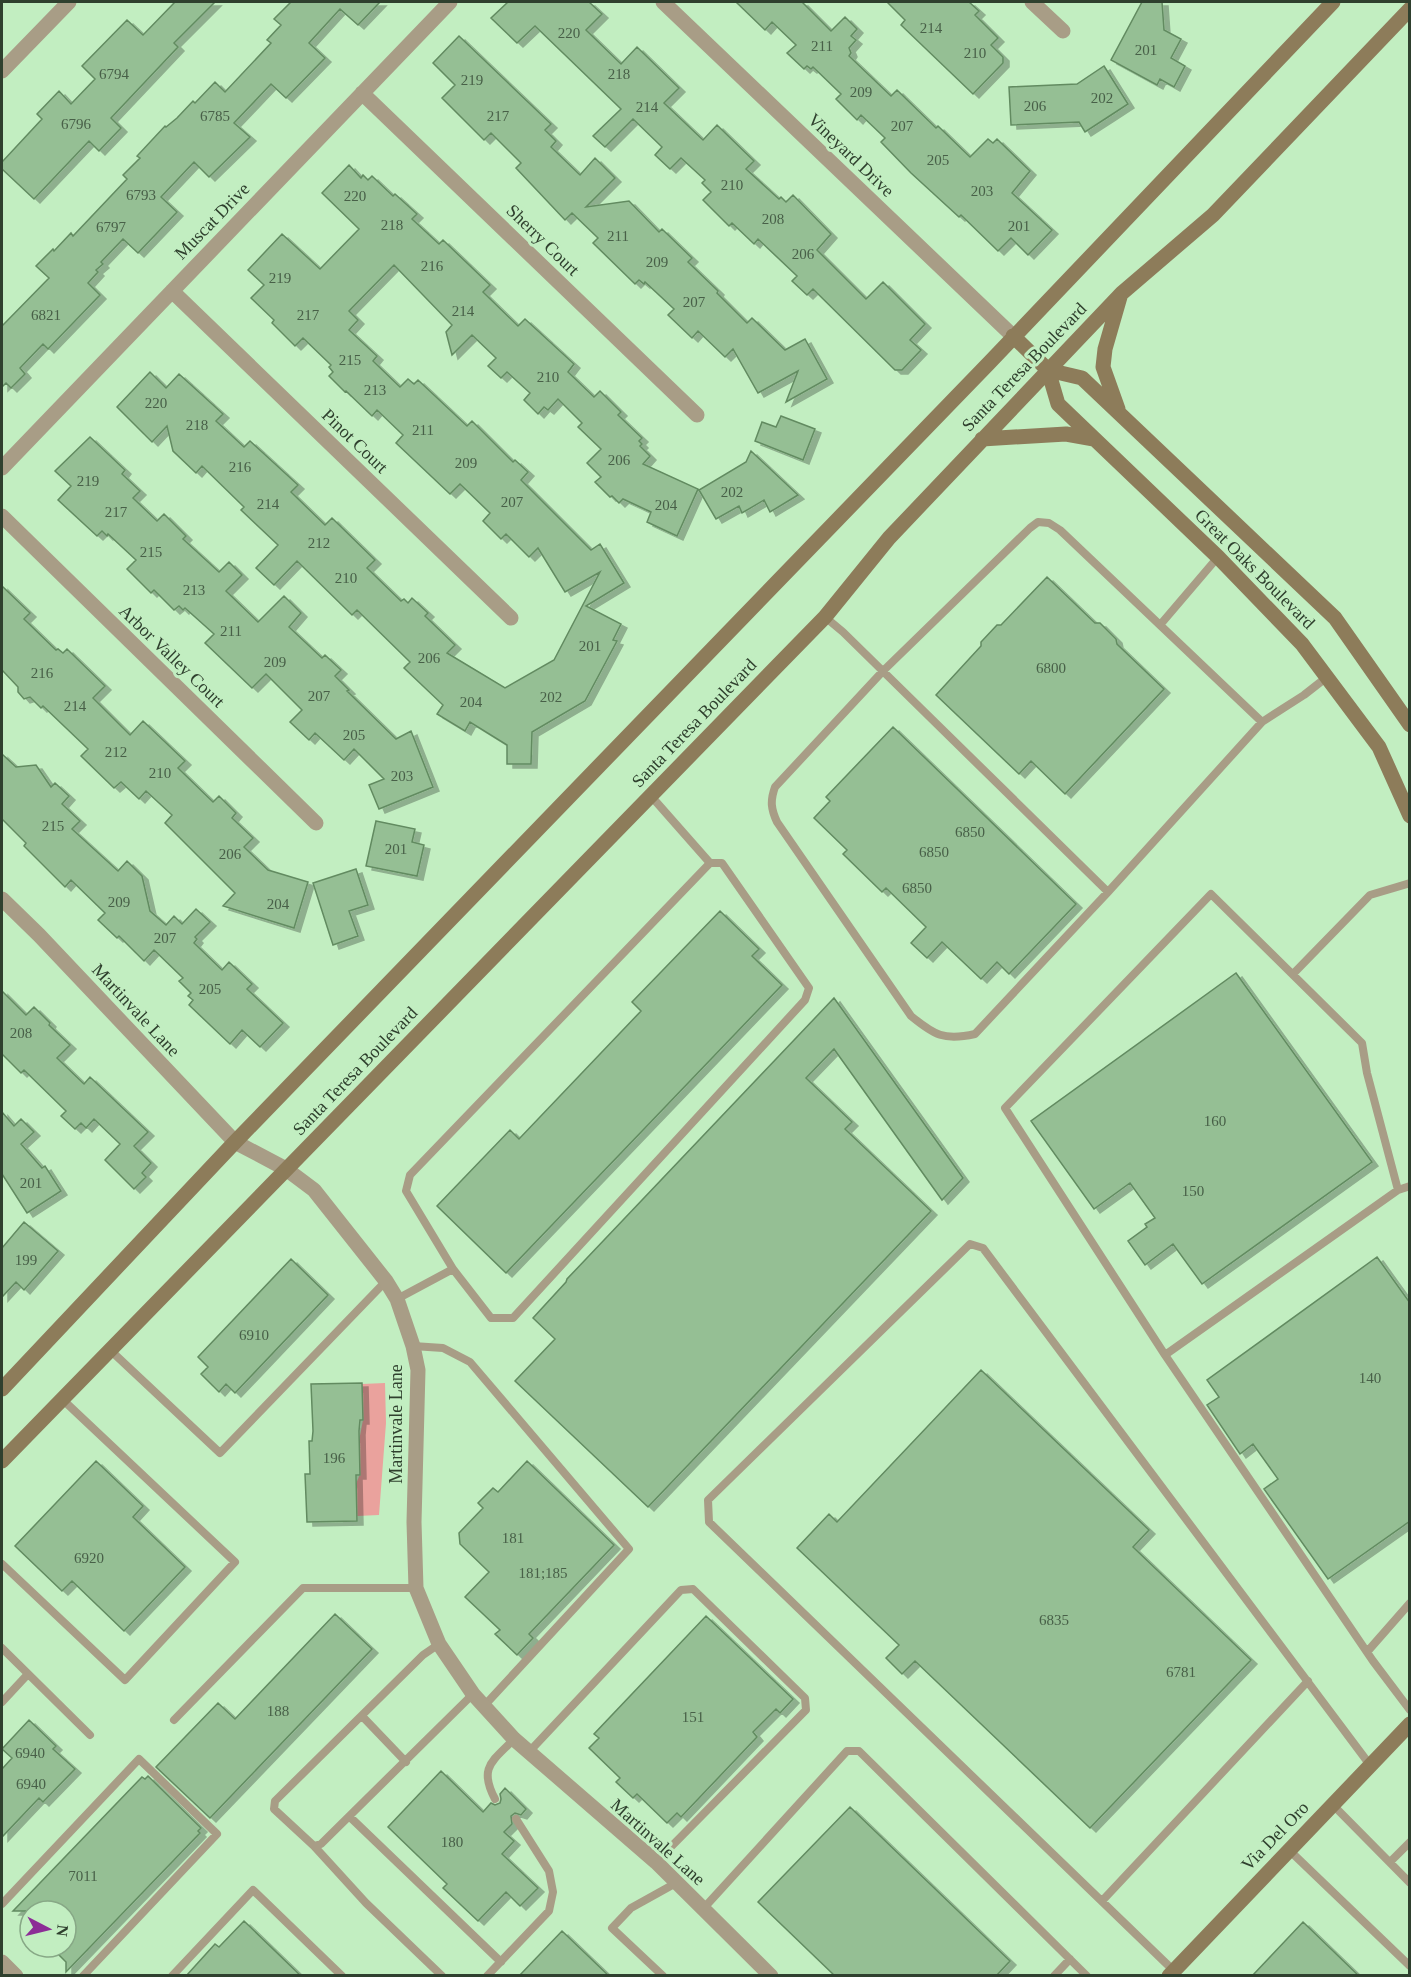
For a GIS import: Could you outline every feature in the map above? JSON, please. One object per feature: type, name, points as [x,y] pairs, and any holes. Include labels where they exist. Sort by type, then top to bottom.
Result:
[{"type":"main road","name":"Santa Teresa Boulevard","points":[[2,1389],[235,1142],[1333,2]]},
{"type":"main road","name":"Santa Teresa Boulevard","points":[[2,1461],[825,617],[889,538],[1122,293],[1213,215],[1410,9]]},
{"type":"main road","points":[[1120,414],[1103,367],[1105,349],[1122,293]]},
{"type":"main road","name":"Great Oaks Boulevard","points":[[1013,336],[1048,370],[1058,404],[1218,557],[1302,644],[1379,747],[1410,816]]},
{"type":"main road","name":"Great Oaks Boulevard","points":[[1048,370],[1082,378],[1335,618],[1410,725]]},
{"type":"main road","points":[[982,439],[1066,434],[1094,440]]},
{"type":"main road","name":"Via Del Oro","points":[[1171,1973],[1410,1724]]},
{"type":"street","points":[[2,71],[69,2]]},
{"type":"street","name":"Muscat Drive","points":[[2,468],[450,2]]},
{"type":"street","name":"Vineyard Drive","points":[[663,2],[1013,336]]},
{"type":"street","points":[[1032,2],[1063,31]]},
{"type":"street","name":"Sherry Court","points":[[362,93],[697,415]]},
{"type":"street","name":"Pinot Court","points":[[172,291],[511,618]]},
{"type":"street","name":"Arbor Valley Court","points":[[2,516],[316,824]]},
{"type":"street","name":"Martinvale Lane","points":[[2,899],[235,1142],[286,1169],[314,1190],[386,1281],[397,1299],[413,1346],[418,1370],[414,1522],[416,1588],[440,1644],[473,1694],[514,1739],[656,1862],[771,1976]]},
{"type":"street","points":[[2,1962],[16,1976]]},
{"type":"lane","points":[[1262,722],[1060,530],[1049,523],[1038,522],[883,671],[775,788],[771,800],[772,811],[777,822],[911,1016],[933,1034],[962,1036],[975,1034],[1262,722],[1327,677]]},
{"type":"lane","points":[[1160,625],[1218,557]]},
{"type":"lane","points":[[825,617],[1108,892]]},
{"type":"lane","points":[[651,796],[710,863]]},
{"type":"lane","points":[[710,863],[722,863],[809,988],[806,1000],[513,1318],[492,1318],[453,1269],[406,1191],[410,1175],[710,863]]},
{"type":"lane","points":[[1293,974],[1370,894],[1410,883]]},
{"type":"lane","points":[[1398,1190],[1367,1074],[1362,1044],[1211,894],[1005,1108],[1165,1355],[1367,1652],[1410,1710]]},
{"type":"lane","points":[[1165,1355],[1398,1190],[1410,1186]]},
{"type":"lane","points":[[1171,1973],[1102,1901],[709,1522],[708,1500],[970,1244],[983,1248],[1370,1765]]},
{"type":"lane","points":[[397,1299],[453,1269]]},
{"type":"lane","points":[[109,1349],[220,1453],[386,1281]]},
{"type":"lane","points":[[413,1346],[443,1348],[471,1362],[629,1549],[484,1706]]},
{"type":"lane","points":[[2,1564],[124,1680],[235,1562],[62,1399]]},
{"type":"lane","points":[[174,1720],[303,1588],[416,1588]]},
{"type":"lane","points":[[528,1753],[681,1590],[693,1589],[805,1698],[806,1710],[656,1862]]},
{"type":"lane","points":[[1367,1652],[1410,1603]]},
{"type":"lane","points":[[440,1644],[423,1655],[275,1801],[274,1809],[314,1846],[366,1902],[442,1976]]},
{"type":"lane","points":[[2,1648],[90,1735]]},
{"type":"lane","points":[[2,1702],[28,1674]]},
{"type":"lane","points":[[1102,1901],[1308,1681]]},
{"type":"lane","points":[[314,1846],[321,1844],[473,1694]]},
{"type":"lane","points":[[362,1716],[406,1762]]},
{"type":"lane","points":[[495,1799],[487,1784],[488,1767],[514,1739]]},
{"type":"lane","points":[[703,1909],[848,1751],[859,1751],[1087,1976]]},
{"type":"lane","points":[[2,1904],[139,1759],[217,1834],[83,1976]]},
{"type":"lane","points":[[1332,1804],[1410,1882]]},
{"type":"lane","points":[[350,1816],[501,1962]]},
{"type":"lane","points":[[487,1976],[549,1911],[553,1892],[549,1871],[516,1819]]},
{"type":"lane","points":[[1390,1862],[1410,1842]]},
{"type":"lane","points":[[1288,1850],[1410,1966]]},
{"type":"lane","points":[[663,1976],[612,1928],[631,1908],[676,1883]]},
{"type":"lane","points":[[172,1976],[253,1890],[342,1976]]},
{"type":"lane","points":[[1054,1976],[1070,1959]]},
{"type":"shaded area","points":[[385,1383],[386,1423],[379,1515],[357,1516],[356,1484],[360,1474],[359,1441],[363,1420],[362,1384]]},
{"type":"building","points":[[175,2],[215,2],[174,43],[178,47],[111,118],[121,128],[99,151],[89,141],[34,199],[2,169],[2,162],[42,119],[37,114],[59,91],[71,104],[95,79],[82,66],[127,20],[143,35]]},
{"type":"building","points":[[291,2],[380,2],[358,25],[340,9],[309,43],[325,58],[286,98],[271,84],[234,123],[250,137],[209,177],[194,162],[161,197],[177,212],[138,253],[123,239],[101,262],[103,264],[88,283],[100,295],[48,349],[43,344],[20,368],[25,374],[11,388],[6,383],[2,387],[2,326],[49,278],[36,266],[71,233],[73,236],[127,179],[123,175],[140,158],[137,156],[165,126],[177,118],[193,101],[195,103],[215,82],[225,92],[271,43],[267,40],[281,25],[274,19]]},
{"type":"building","points":[[508,2],[589,2],[602,14],[586,30],[621,64],[637,47],[679,88],[664,103],[703,140],[717,125],[754,161],[746,169],[779,199],[781,197],[786,202],[793,195],[831,234],[817,250],[866,299],[883,282],[925,324],[910,340],[921,350],[902,370],[895,370],[813,289],[807,295],[792,281],[797,276],[758,239],[754,244],[732,223],[729,226],[703,200],[711,192],[702,183],[705,180],[681,158],[670,169],[655,155],[662,147],[633,119],[605,147],[593,136],[621,109],[535,26],[517,43],[491,18]]},
{"type":"building","points":[[736,2],[802,2],[831,31],[845,17],[857,29],[851,36],[856,40],[849,48],[851,53],[849,56],[891,96],[897,90],[970,157],[988,139],[993,143],[997,139],[1030,171],[1012,193],[1052,230],[1028,255],[1011,238],[998,251],[961,215],[959,217],[911,173],[881,142],[885,138],[861,115],[857,120],[836,99],[841,94],[813,67],[811,69],[807,66],[804,69],[787,53],[796,45],[772,22],[765,30]]},
{"type":"building","points":[[887,2],[969,2],[979,11],[975,15],[998,38],[991,45],[1003,57],[1003,63],[973,94],[901,25],[905,20]]},
{"type":"building","points":[[1142,2],[1162,2],[1164,30],[1181,39],[1171,58],[1185,66],[1174,87],[1160,79],[1157,85],[1111,60]]},
{"type":"building","points":[[459,36],[551,124],[545,130],[556,141],[551,147],[580,175],[595,158],[615,178],[586,207],[629,201],[659,232],[662,229],[692,258],[688,262],[747,323],[752,318],[785,350],[805,339],[827,379],[786,402],[798,371],[758,393],[733,349],[725,357],[698,331],[692,338],[668,315],[674,309],[645,282],[644,284],[639,280],[635,284],[593,243],[598,238],[572,213],[565,220],[516,168],[521,163],[491,133],[484,140],[442,98],[455,85],[433,63]]},
{"type":"building","points":[[1104,66],[1128,104],[1085,132],[1079,122],[1011,125],[1009,87],[1077,84]]},
{"type":"building","points":[[349,165],[361,178],[363,175],[368,180],[372,176],[393,196],[395,194],[417,214],[412,219],[439,244],[443,240],[490,285],[483,292],[518,326],[525,319],[574,364],[568,372],[594,397],[600,391],[621,412],[618,415],[642,438],[639,441],[642,444],[640,446],[650,456],[643,464],[698,489],[677,536],[647,522],[651,512],[623,499],[619,503],[612,496],[610,497],[595,482],[601,477],[587,463],[601,449],[578,427],[582,423],[558,399],[548,410],[544,407],[538,414],[524,400],[530,393],[507,372],[501,378],[488,366],[496,358],[472,335],[452,355],[446,332],[452,325],[394,265],[349,311],[358,320],[349,330],[377,356],[373,361],[400,387],[408,379],[414,384],[418,380],[467,426],[472,421],[513,462],[515,460],[528,472],[521,480],[591,550],[600,544],[624,583],[586,606],[621,624],[613,640],[617,641],[585,701],[532,732],[531,764],[507,764],[507,745],[470,722],[465,731],[437,714],[443,705],[404,668],[410,662],[357,610],[352,615],[297,561],[274,585],[256,568],[278,545],[241,510],[244,507],[202,466],[196,473],[173,451],[167,426],[152,442],[117,407],[150,372],[166,388],[179,374],[223,414],[216,421],[244,447],[250,441],[298,485],[291,492],[325,525],[332,518],[375,560],[367,568],[401,601],[404,599],[408,603],[412,598],[428,613],[425,616],[455,645],[447,653],[505,688],[554,660],[600,572],[565,592],[538,548],[529,557],[506,534],[501,539],[483,521],[490,513],[460,484],[450,494],[396,443],[403,435],[377,410],[372,416],[345,392],[329,376],[333,372],[329,367],[331,365],[303,338],[295,346],[272,323],[274,320],[251,298],[264,285],[248,270],[282,234],[320,269],[359,229],[322,193]]},
{"type":"building","points":[[781,416],[815,429],[803,460],[755,441],[762,422],[776,427]]},
{"type":"building","points":[[90,437],[125,470],[122,474],[140,491],[133,498],[157,521],[164,514],[186,536],[183,539],[219,572],[229,562],[242,575],[226,591],[258,622],[284,596],[301,613],[289,627],[322,658],[325,655],[341,670],[335,676],[349,690],[347,691],[396,739],[411,731],[433,787],[379,809],[369,785],[384,779],[354,749],[344,760],[315,733],[309,740],[290,722],[302,710],[266,674],[252,688],[205,643],[214,634],[185,608],[183,610],[179,606],[174,610],[154,590],[151,593],[127,569],[136,560],[108,534],[107,536],[102,531],[97,536],[58,500],[71,486],[55,471]]},
{"type":"building","points":[[751,451],[798,495],[770,512],[764,500],[742,513],[739,506],[716,519],[699,490],[746,462]]},
{"type":"building","points":[[1047,577],[1095,623],[1100,623],[1116,639],[1117,644],[1164,689],[1065,794],[1031,761],[1019,774],[936,695],[981,646],[981,642],[997,625],[1001,625]]},
{"type":"building","points":[[2,586],[30,613],[24,619],[56,650],[63,653],[67,649],[105,686],[93,698],[130,735],[143,721],[185,761],[178,768],[213,802],[219,796],[236,813],[232,818],[253,838],[244,847],[268,870],[308,882],[294,928],[223,906],[235,893],[165,823],[172,815],[146,791],[139,799],[121,782],[114,788],[81,756],[88,749],[43,706],[41,708],[30,697],[24,699],[18,692],[18,687],[2,670]]},
{"type":"building","points":[[893,727],[1076,904],[1009,974],[997,962],[981,979],[942,942],[927,958],[911,943],[926,927],[886,888],[882,892],[843,854],[847,850],[814,818],[830,801],[826,797]]},
{"type":"building","points":[[2,754],[16,767],[36,765],[51,787],[55,783],[69,796],[62,804],[80,821],[72,829],[118,871],[127,861],[142,876],[150,911],[166,925],[174,916],[182,924],[196,909],[210,922],[195,937],[197,939],[194,943],[222,970],[229,962],[252,984],[247,989],[283,1023],[260,1047],[242,1030],[230,1044],[189,1005],[193,1000],[188,996],[191,993],[179,981],[183,978],[154,950],[144,961],[119,936],[117,938],[98,920],[105,913],[71,880],[65,887],[24,846],[26,843],[2,819]]},
{"type":"building","points":[[376,821],[415,829],[412,842],[424,845],[417,876],[366,866]]},
{"type":"building","points":[[356,869],[368,905],[349,911],[358,936],[333,945],[313,883]]},
{"type":"building","points":[[720,911],[759,949],[752,956],[782,985],[506,1273],[437,1206],[510,1130],[519,1139],[641,1011],[632,1002]]},
{"type":"building","points":[[1236,973],[1372,1162],[1202,1284],[1173,1244],[1145,1265],[1128,1241],[1147,1227],[1145,1224],[1155,1218],[1130,1183],[1094,1209],[1031,1121]]},
{"type":"building","points":[[2,991],[26,1015],[34,1007],[70,1045],[57,1058],[84,1084],[90,1077],[148,1132],[134,1146],[151,1163],[142,1173],[146,1177],[134,1189],[105,1160],[120,1144],[94,1119],[86,1128],[81,1123],[75,1129],[61,1116],[66,1111],[24,1070],[21,1073],[2,1054]]},
{"type":"building","points":[[834,998],[963,1178],[942,1200],[834,1049],[806,1078],[852,1122],[845,1129],[931,1211],[648,1507],[515,1381],[555,1339],[533,1318],[567,1279]]},
{"type":"building","points":[[2,1112],[14,1126],[21,1119],[34,1132],[21,1144],[42,1168],[45,1166],[61,1191],[27,1213],[2,1174]]},
{"type":"building","points":[[24,1222],[58,1251],[24,1290],[16,1282],[2,1297],[2,1248]]},
{"type":"building","points":[[1377,1257],[1410,1303],[1410,1521],[1328,1579],[1264,1489],[1278,1479],[1253,1444],[1240,1454],[1207,1405],[1219,1397],[1207,1380]]},
{"type":"building","points":[[291,1259],[328,1295],[235,1393],[226,1384],[219,1392],[201,1374],[208,1367],[198,1357]]},
{"type":"building","points":[[981,1370],[1149,1530],[1133,1547],[1251,1660],[1090,1828],[915,1661],[902,1674],[886,1658],[899,1645],[797,1548],[829,1514],[837,1522]]},
{"type":"building","points":[[362,1383],[363,1420],[360,1420],[359,1431],[360,1475],[356,1475],[357,1521],[307,1522],[305,1474],[310,1474],[309,1441],[312,1441],[313,1431],[311,1384]]},
{"type":"building","points":[[96,1461],[143,1506],[133,1517],[185,1567],[124,1631],[72,1581],[62,1591],[15,1546]]},
{"type":"building","points":[[527,1461],[614,1545],[529,1634],[533,1638],[517,1655],[495,1634],[500,1630],[465,1597],[489,1572],[460,1544],[459,1533],[483,1508],[478,1503],[493,1488],[498,1492]]},
{"type":"building","points":[[335,1614],[372,1649],[210,1818],[156,1767],[218,1703],[235,1719]]},
{"type":"building","points":[[706,1616],[793,1699],[780,1713],[776,1709],[753,1732],[757,1737],[681,1817],[677,1813],[667,1823],[637,1794],[633,1798],[616,1782],[620,1778],[589,1748],[599,1738],[594,1734]]},
{"type":"building","points":[[29,1720],[56,1746],[53,1749],[75,1769],[43,1802],[39,1798],[2,1837],[2,1769],[12,1758],[2,1749]]},
{"type":"building","points":[[441,1771],[483,1812],[491,1803],[495,1805],[500,1803],[500,1794],[505,1788],[526,1809],[521,1815],[515,1813],[511,1816],[512,1824],[504,1832],[514,1841],[502,1854],[538,1888],[520,1906],[506,1892],[478,1921],[443,1888],[447,1884],[388,1827]]},
{"type":"building","points":[[148,1776],[201,1828],[198,1831],[200,1833],[66,1972],[66,1962],[63,1959],[78,1959],[78,1899],[25,1899],[142,1777],[145,1779]]},
{"type":"building","points":[[850,1807],[1010,1961],[996,1976],[835,1976],[758,1902]]},
{"type":"building","points":[[244,1921],[301,1976],[186,1976],[215,1944],[219,1947]]},
{"type":"building","points":[[1303,1922],[1359,1976],[1252,1976]]},
{"type":"building","points":[[562,1931],[609,1976],[519,1976]]}]
